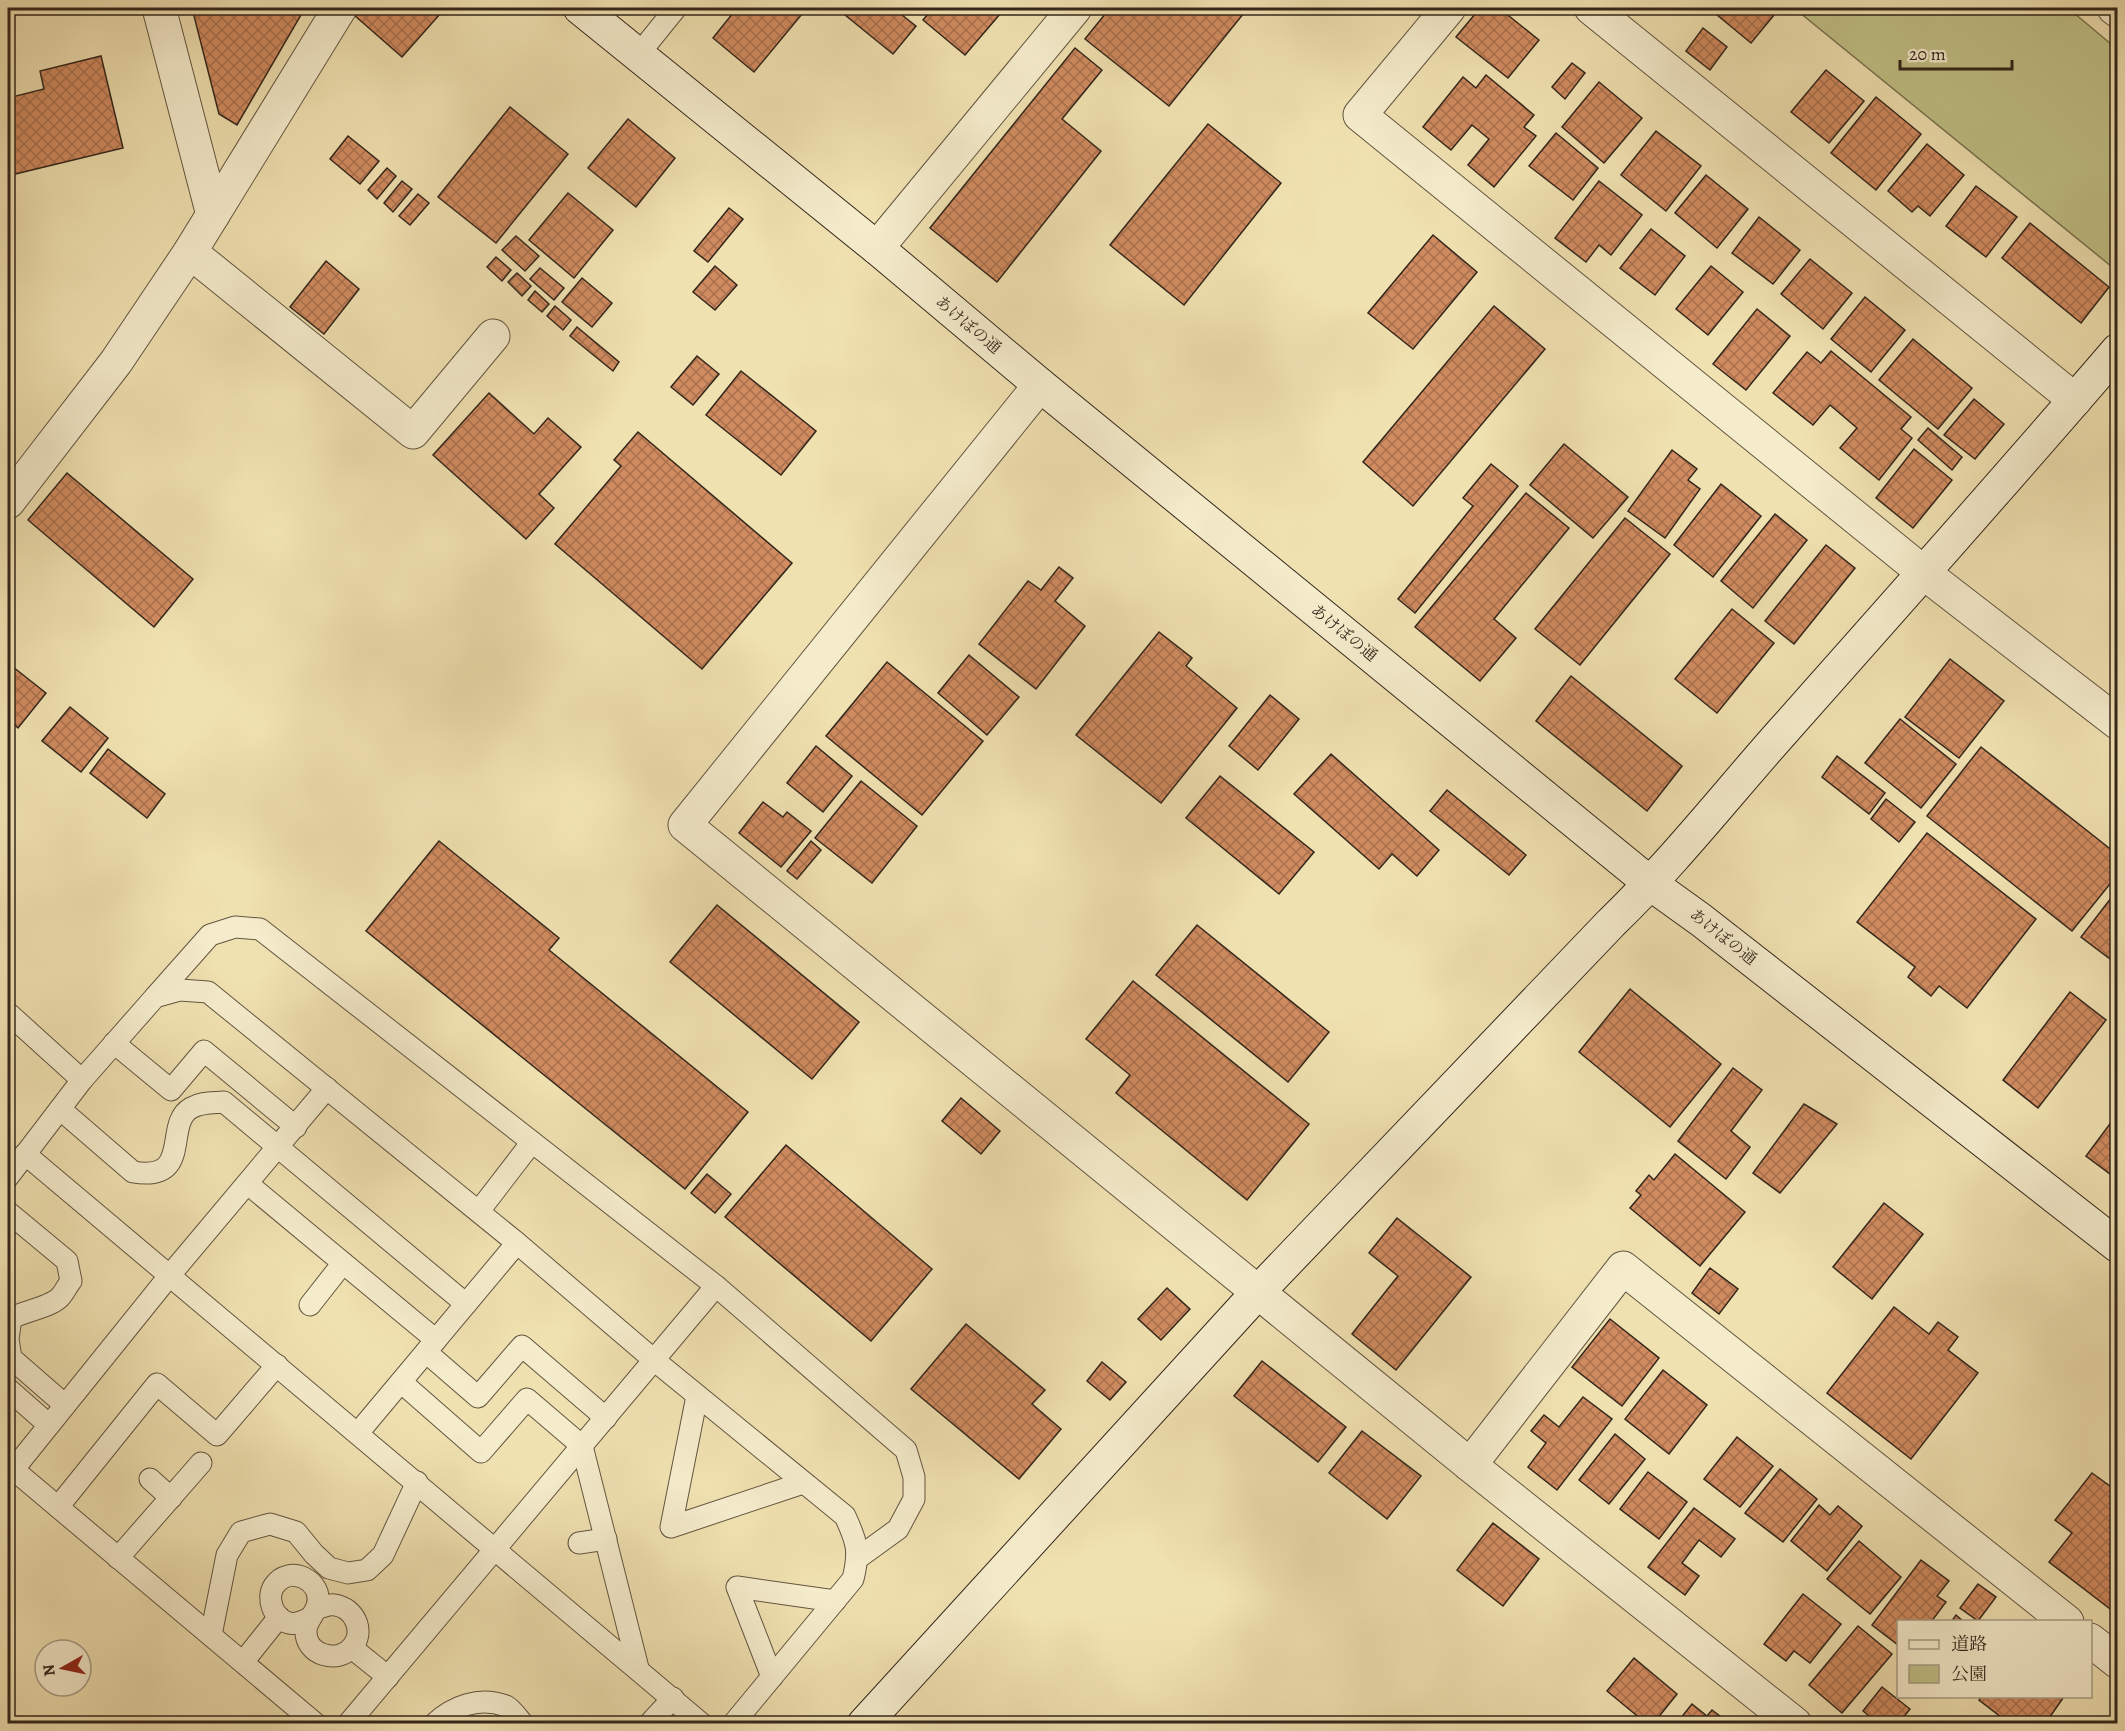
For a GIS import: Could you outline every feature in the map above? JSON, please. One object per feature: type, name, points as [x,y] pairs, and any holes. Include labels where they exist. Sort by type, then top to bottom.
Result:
[{"type":"street","points":[[159,8],[213,215]]},
{"type":"street","points":[[8,502],[116,362],[190,252],[340,8]]},
{"type":"street","name":"あけぼの通","points":[[580,8],[877,248],[1040,385],[1651,884],[1710,927],[2118,1246]]},
{"type":"street","points":[[1449,8],[1360,115],[1924,573],[2118,723]]},
{"type":"street","points":[[1591,8],[2075,400]]},
{"type":"street","points":[[2114,8],[2118,11]]},
{"type":"street","points":[[877,248],[1062,12]]},
{"type":"street","points":[[190,252],[413,432],[493,336]]},
{"type":"street","points":[[864,1724],[1258,1292],[1603,931],[1651,884],[2118,350]]},
{"type":"street","points":[[1040,385],[685,825],[1470,1465],[1795,1724]]},
{"type":"street","points":[[1470,1465],[1623,1268],[2064,1620]]},
{"type":"street","points":[[2092,1641],[2118,1662]]},
{"type":"lane","points":[[638,55],[676,8]]},
{"type":"lane","points":[[8,1176],[82,1080],[210,935],[235,927],[260,929],[716,1286],[906,1450],[914,1477],[914,1499],[898,1529],[858,1558]]},
{"type":"lane","points":[[155,997],[180,990],[208,992],[518,1243],[654,1360],[844,1516],[855,1536],[858,1558],[853,1579],[733,1724]]},
{"type":"lane","points":[[8,1013],[82,1080]]},
{"type":"lane","points":[[114,1043],[171,1090],[204,1051],[296,1127]]},
{"type":"lane","points":[[316,1724],[10,1467],[49,1425],[170,1275],[327,1088]]},
{"type":"lane","points":[[60,1109],[133,1172],[148,1174],[166,1167],[175,1153],[178,1124],[188,1109],[202,1103],[224,1102],[466,1304]]},
{"type":"lane","points":[[478,1211],[532,1142]]},
{"type":"lane","points":[[25,1154],[496,1548],[702,1724]]},
{"type":"lane","points":[[248,1184],[343,1263],[431,1346],[478,1397],[522,1346],[606,1418]]},
{"type":"lane","points":[[8,1212],[67,1261],[71,1281],[60,1298],[11,1318],[8,1339],[11,1358],[64,1405]]},
{"type":"lane","points":[[358,1433],[518,1243]]},
{"type":"lane","points":[[310,1305],[343,1263]]},
{"type":"lane","points":[[348,1724],[716,1286]]},
{"type":"lane","points":[[58,1507],[158,1384],[217,1435],[277,1365]]},
{"type":"lane","points":[[401,1382],[481,1452],[527,1399],[582,1446],[638,1668]]},
{"type":"lane","points":[[8,1389],[49,1425]]},
{"type":"lane","points":[[697,1396],[671,1527],[803,1483]]},
{"type":"lane","points":[[118,1558],[201,1463]]},
{"type":"lane","points":[[150,1479],[171,1498]]},
{"type":"lane","points":[[211,1635],[226,1555],[241,1532],[270,1524],[296,1532],[329,1568],[348,1572],[367,1569],[383,1555],[417,1482]]},
{"type":"lane","points":[[579,1543],[606,1539]]},
{"type":"lane","points":[[314,1613],[300,1623],[288,1623],[279,1617],[272,1608],[270,1597],[274,1586],[283,1578],[295,1575],[306,1578],[315,1586],[319,1596],[314,1613],[306,1632],[311,1647],[324,1656],[339,1656],[352,1648],[358,1634],[356,1619],[346,1608],[332,1604],[314,1613]]},
{"type":"lane","points":[[772,1677],[737,1587],[835,1601]]},
{"type":"lane","points":[[243,1662],[279,1617]]},
{"type":"lane","points":[[352,1648],[388,1677]]},
{"type":"lane","points":[[649,1724],[673,1698]]},
{"type":"lane","points":[[434,1724],[452,1709],[479,1701],[508,1707],[523,1724]]},
{"type":"green space","points":[[1794,8],[2068,8],[2117,49],[2117,271]]},
{"type":"building","points":[[201,8],[305,8],[237,125],[219,114],[193,12]]},
{"type":"building","points":[[361,8],[434,8],[440,14],[402,57],[354,15]]},
{"type":"building","points":[[737,8],[807,8],[754,72],[713,38]]},
{"type":"building","points":[[842,8],[893,8],[916,26],[893,54],[839,10]]},
{"type":"building","points":[[933,8],[993,8],[1000,14],[965,55],[923,20]]},
{"type":"building","points":[[1110,8],[1248,8],[1169,106],[1085,39]]},
{"type":"building","points":[[1480,8],[1499,8],[1539,40],[1508,78],[1456,37]]},
{"type":"building","points":[[1723,8],[1779,9],[1751,43],[1717,15]]},
{"type":"building","points":[[1703,28],[1727,47],[1710,70],[1686,51]]},
{"type":"building","points":[[1075,48],[1102,70],[1062,119],[1101,151],[997,282],[930,228]]},
{"type":"building","points":[[101,56],[123,148],[11,175],[8,160],[8,98],[44,89],[40,71]]},
{"type":"building","points":[[1572,63],[1585,73],[1565,99],[1552,87]]},
{"type":"building","points":[[1826,70],[1864,101],[1829,143],[1791,112]]},
{"type":"building","points":[[1486,75],[1534,115],[1524,127],[1536,136],[1494,187],[1468,165],[1489,139],[1472,125],[1451,150],[1423,127],[1463,77],[1476,88]]},
{"type":"building","points":[[1599,82],[1642,118],[1604,163],[1562,127]]},
{"type":"building","points":[[1876,97],[1921,134],[1876,190],[1831,153]]},
{"type":"building","points":[[510,107],[568,154],[496,243],[438,197]]},
{"type":"building","points":[[628,119],[675,158],[636,207],[588,168]]},
{"type":"building","points":[[1208,124],[1281,183],[1184,305],[1110,245]]},
{"type":"building","points":[[1656,131],[1701,166],[1666,211],[1621,175]]},
{"type":"building","points":[[1556,133],[1598,168],[1573,200],[1529,166]]},
{"type":"building","points":[[348,136],[379,161],[360,184],[330,159]]},
{"type":"building","points":[[1927,144],[1964,175],[1930,216],[1918,206],[1912,212],[1888,191]]},
{"type":"building","points":[[387,168],[396,176],[377,199],[368,190]]},
{"type":"building","points":[[1706,175],[1748,209],[1717,248],[1675,213]]},
{"type":"building","points":[[402,181],[412,189],[393,212],[384,203]]},
{"type":"building","points":[[1599,181],[1642,215],[1611,255],[1599,245],[1586,262],[1555,238]]},
{"type":"building","points":[[1976,186],[2017,217],[1986,257],[1946,226]]},
{"type":"building","points":[[568,193],[613,230],[574,278],[529,240]]},
{"type":"building","points":[[418,194],[429,203],[410,225],[399,216]]},
{"type":"building","points":[[729,208],[743,219],[708,262],[694,251]]},
{"type":"building","points":[[1759,217],[1800,250],[1773,284],[1732,253]]},
{"type":"building","points":[[2030,223],[2109,287],[2081,323],[2002,258]]},
{"type":"building","points":[[1651,229],[1685,256],[1655,295],[1620,268]]},
{"type":"building","points":[[1433,235],[1477,272],[1413,349],[1368,313]]},
{"type":"building","points":[[516,236],[539,256],[525,271],[502,250]]},
{"type":"building","points":[[496,257],[511,270],[502,281],[487,267]]},
{"type":"building","points":[[1810,259],[1852,293],[1823,329],[1781,294]]},
{"type":"building","points":[[326,261],[359,289],[324,334],[290,307]]},
{"type":"building","points":[[715,266],[737,285],[715,310],[693,292]]},
{"type":"building","points":[[1711,266],[1743,292],[1708,335],[1676,309]]},
{"type":"building","points":[[540,268],[564,288],[554,300],[530,279]]},
{"type":"building","points":[[517,273],[531,286],[522,296],[508,282]]},
{"type":"building","points":[[582,278],[612,303],[592,327],[562,302]]},
{"type":"building","points":[[535,291],[549,304],[542,312],[528,300]]},
{"type":"building","points":[[1865,297],[1905,330],[1871,372],[1831,339]]},
{"type":"building","points":[[555,306],[571,320],[563,330],[547,316]]},
{"type":"building","points":[[1494,306],[1545,349],[1413,506],[1363,462]]},
{"type":"building","points":[[1757,309],[1790,336],[1746,390],[1713,364]]},
{"type":"building","points":[[577,327],[619,362],[613,371],[570,336]]},
{"type":"building","points":[[1913,339],[1972,388],[1938,429],[1879,380]]},
{"type":"building","points":[[1831,351],[1911,417],[1901,429],[1912,438],[1879,480],[1840,448],[1857,428],[1830,405],[1813,425],[1773,393],[1807,352],[1821,363]]},
{"type":"building","points":[[697,356],[719,374],[693,405],[671,387]]},
{"type":"building","points":[[741,371],[816,431],[781,475],[706,415]]},
{"type":"building","points":[[489,393],[534,434],[548,418],[581,447],[539,494],[554,508],[526,539],[433,455]]},
{"type":"building","points":[[1974,399],[2004,424],[1975,459],[1944,435]]},
{"type":"building","points":[[1928,428],[1962,457],[1952,470],[1918,440]]},
{"type":"building","points":[[638,432],[792,563],[702,669],[555,544],[621,466],[614,460]]},
{"type":"building","points":[[1564,444],[1628,497],[1593,538],[1530,485]]},
{"type":"building","points":[[1914,449],[1952,480],[1913,528],[1876,498]]},
{"type":"building","points":[[1672,450],[1697,469],[1688,480],[1700,489],[1665,538],[1628,511]]},
{"type":"building","points":[[1491,464],[1518,486],[1415,613],[1398,599],[1473,506],[1463,498]]},
{"type":"building","points":[[67,473],[193,579],[154,627],[28,520]]},
{"type":"building","points":[[1721,484],[1761,516],[1713,577],[1674,545]]},
{"type":"building","points":[[1526,493],[1569,528],[1494,619],[1516,638],[1480,681],[1415,627]]},
{"type":"building","points":[[1775,514],[1807,540],[1753,608],[1721,581]]},
{"type":"building","points":[[1625,518],[1670,554],[1580,665],[1535,629]]},
{"type":"building","points":[[1826,545],[1855,568],[1794,644],[1765,621]]},
{"type":"building","points":[[1059,567],[1073,578],[1055,601],[1085,626],[1036,689],[979,644],[1028,581],[1041,590]]},
{"type":"building","points":[[1732,609],[1774,643],[1717,713],[1675,679]]},
{"type":"building","points":[[1159,632],[1192,658],[1186,666],[1237,708],[1161,803],[1076,735]]},
{"type":"building","points":[[969,655],[1019,697],[987,735],[938,693]]},
{"type":"building","points":[[1950,659],[2004,701],[1959,758],[1905,717]]},
{"type":"building","points":[[887,662],[983,741],[922,815],[826,736]]},
{"type":"building","points":[[8,663],[46,693],[18,728],[8,719]]},
{"type":"building","points":[[1571,676],[1682,766],[1647,811],[1536,721]]},
{"type":"building","points":[[1270,695],[1299,719],[1258,770],[1229,746]]},
{"type":"building","points":[[70,707],[108,738],[81,772],[42,741]]},
{"type":"building","points":[[1900,719],[1956,764],[1921,808],[1865,763]]},
{"type":"building","points":[[816,746],[852,776],[823,812],[787,783]]},
{"type":"building","points":[[1981,747],[2118,855],[2118,874],[2072,931],[1927,816]]},
{"type":"building","points":[[108,749],[165,794],[147,818],[90,773]]},
{"type":"building","points":[[1331,754],[1439,850],[1417,876],[1392,854],[1379,869],[1294,794]]},
{"type":"building","points":[[1837,756],[1885,793],[1869,814],[1822,777]]},
{"type":"building","points":[[1220,776],[1314,852],[1279,894],[1186,818]]},
{"type":"building","points":[[861,781],[917,826],[872,883],[815,838]]},
{"type":"building","points":[[1447,790],[1526,855],[1509,875],[1430,811]]},
{"type":"building","points":[[8,794],[14,799],[8,808]]},
{"type":"building","points":[[1886,799],[1915,822],[1899,842],[1871,819]]},
{"type":"building","points":[[763,802],[783,817],[787,812],[811,831],[781,867],[739,833]]},
{"type":"building","points":[[1927,833],[2036,919],[1967,1008],[1939,986],[1931,996],[1908,977],[1915,967],[1857,922]]},
{"type":"building","points":[[439,841],[559,938],[549,950],[748,1112],[685,1189],[366,931]]},
{"type":"building","points":[[811,841],[821,850],[797,879],[787,871]]},
{"type":"building","points":[[2118,889],[2118,965],[2081,937]]},
{"type":"building","points":[[717,905],[859,1022],[812,1079],[670,962]]},
{"type":"building","points":[[1197,925],[1329,1032],[1288,1082],[1156,975]]},
{"type":"building","points":[[1133,981],[1309,1124],[1247,1200],[1116,1093],[1130,1075],[1086,1039]]},
{"type":"building","points":[[1630,989],[1721,1064],[1670,1127],[1579,1052]]},
{"type":"building","points":[[2070,992],[2106,1020],[2038,1108],[2003,1080]]},
{"type":"building","points":[[1733,1068],[1762,1090],[1731,1131],[1750,1147],[1726,1179],[1678,1141]]},
{"type":"building","points":[[961,1098],[1000,1131],[981,1154],[942,1121]]},
{"type":"building","points":[[1804,1104],[1837,1124],[1780,1193],[1753,1173]]},
{"type":"building","points":[[2118,1113],[2118,1180],[2086,1156]]},
{"type":"building","points":[[786,1145],[932,1269],[871,1341],[725,1217]]},
{"type":"building","points":[[1675,1154],[1745,1212],[1700,1266],[1630,1208],[1641,1195],[1636,1191],[1649,1175],[1654,1180]]},
{"type":"building","points":[[707,1174],[731,1194],[715,1213],[691,1193]]},
{"type":"building","points":[[1884,1203],[1923,1234],[1872,1299],[1833,1267]]},
{"type":"building","points":[[1397,1218],[1471,1277],[1396,1370],[1352,1334],[1398,1276],[1369,1253]]},
{"type":"building","points":[[1710,1268],[1738,1289],[1719,1314],[1692,1293]]},
{"type":"building","points":[[1167,1288],[1190,1309],[1161,1340],[1138,1319]]},
{"type":"building","points":[[1894,1307],[1929,1334],[1938,1322],[1958,1337],[1948,1350],[1978,1373],[1911,1459],[1827,1393]]},
{"type":"building","points":[[1610,1319],[1659,1358],[1622,1406],[1572,1367]]},
{"type":"building","points":[[966,1324],[1045,1390],[1032,1404],[1061,1429],[1019,1479],[911,1389]]},
{"type":"building","points":[[1262,1361],[1346,1427],[1318,1462],[1234,1396]]},
{"type":"building","points":[[1102,1362],[1126,1382],[1110,1400],[1087,1381]]},
{"type":"building","points":[[1663,1370],[1707,1405],[1669,1454],[1625,1419]]},
{"type":"building","points":[[1583,1397],[1612,1419],[1557,1490],[1528,1467],[1546,1443],[1531,1431],[1544,1415],[1559,1427]]},
{"type":"building","points":[[1362,1431],[1421,1476],[1387,1519],[1329,1473]]},
{"type":"building","points":[[1615,1434],[1645,1459],[1609,1504],[1579,1480]]},
{"type":"building","points":[[1737,1437],[1773,1466],[1740,1507],[1704,1479]]},
{"type":"building","points":[[1780,1469],[1817,1499],[1783,1542],[1745,1513]]},
{"type":"building","points":[[1648,1472],[1687,1502],[1659,1539],[1620,1509]]},
{"type":"building","points":[[2092,1473],[2118,1492],[2118,1615],[2049,1562],[2072,1533],[2055,1520]]},
{"type":"building","points":[[1819,1505],[1830,1515],[1838,1506],[1862,1526],[1827,1571],[1791,1541]]},
{"type":"building","points":[[1694,1508],[1735,1539],[1721,1557],[1699,1540],[1682,1563],[1699,1576],[1685,1595],[1648,1567]]},
{"type":"building","points":[[1493,1523],[1539,1559],[1503,1606],[1457,1570]]},
{"type":"building","points":[[1859,1541],[1901,1577],[1870,1614],[1827,1579]]},
{"type":"building","points":[[1921,1560],[1949,1581],[1937,1596],[1946,1602],[1932,1620],[1897,1620],[1897,1644],[1872,1625]]},
{"type":"building","points":[[1978,1584],[1996,1597],[1979,1620],[1960,1608]]},
{"type":"building","points":[[1803,1594],[1841,1624],[1810,1663],[1794,1651],[1786,1661],[1764,1644]]},
{"type":"building","points":[[1956,1615],[1962,1620],[1952,1620]]},
{"type":"building","points":[[1858,1626],[1892,1654],[1842,1713],[1809,1685]]},
{"type":"building","points":[[1634,1658],[1677,1694],[1653,1724],[1647,1724],[1607,1691]]},
{"type":"building","points":[[1882,1687],[1910,1709],[1898,1724],[1879,1724],[1863,1711]]},
{"type":"building","points":[[1980,1698],[2063,1698],[2045,1724],[2010,1724],[1979,1700]]},
{"type":"building","points":[[1692,1704],[1707,1716],[1712,1710],[1725,1720],[1723,1724],[1676,1724]]}]
